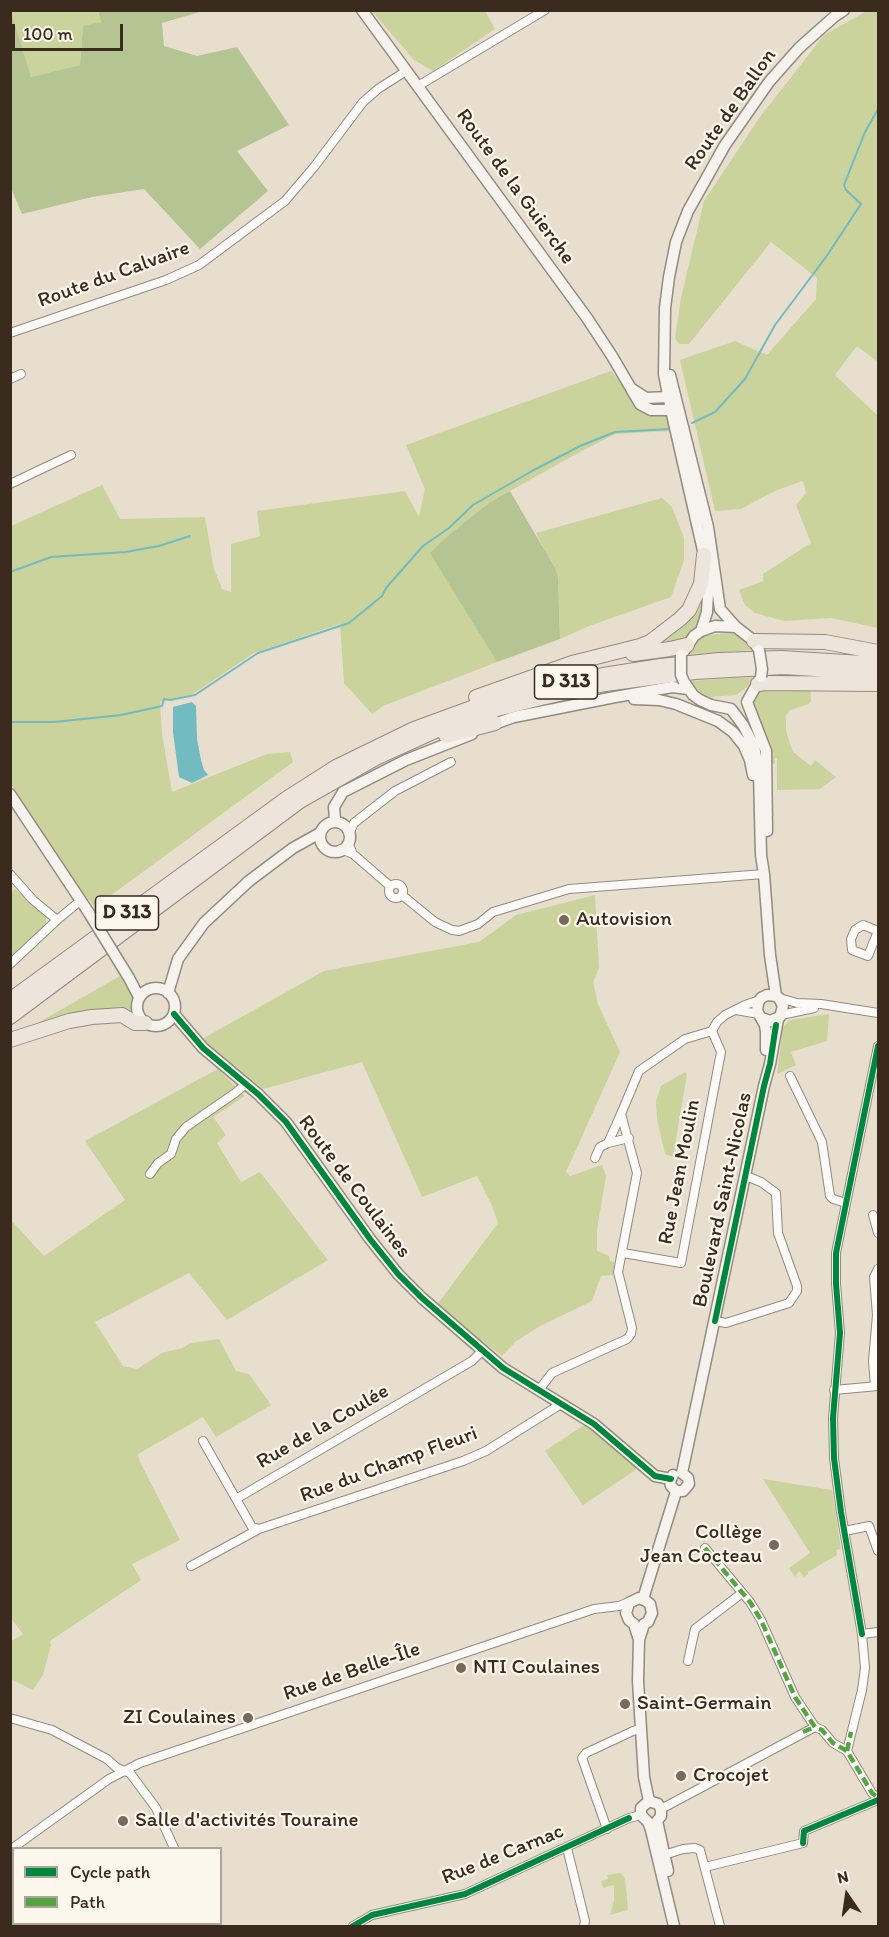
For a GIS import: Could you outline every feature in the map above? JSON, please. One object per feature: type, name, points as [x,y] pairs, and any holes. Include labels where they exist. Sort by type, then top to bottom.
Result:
[{"type":"highway","points":[[495,723],[374,753],[375,740],[455,704],[586,660],[650,642],[681,619],[689,610],[701,584],[704,555]]},
{"type":"highway","points":[[756,646],[825,642],[879,652]]},
{"type":"highway","points":[[586,660],[670,649],[684,650]]},
{"type":"highway","name":"D 313","points":[[10,1017],[300,801],[414,729],[493,700],[539,688],[661,666],[729,659],[792,658],[879,664]]},
{"type":"highway","name":"D 313","points":[[10,1000],[286,799],[336,767],[497,709],[605,684],[721,669],[783,667],[879,673]]},
{"type":"highway","points":[[756,685],[766,682],[879,684]]},
{"type":"highway","points":[[10,1040],[40,1029],[92,1017],[122,1015],[135,1023],[145,1023]]},
{"type":"main road","name":"Route de la Guierche","points":[[362,10],[587,318],[637,400],[651,410],[672,403]]},
{"type":"main road","name":"Route de Ballon","points":[[701,631],[707,612],[708,592],[704,555],[672,403],[666,357],[665,308],[676,242],[688,211],[725,145],[769,82],[799,48],[844,10]]},
{"type":"main road","name":"Route de Ballon","points":[[672,403],[708,528],[720,609],[736,627]]},
{"type":"main road","points":[[764,874],[767,854],[767,762],[763,739],[752,719],[747,702],[756,685],[761,658],[756,646],[736,627],[715,626],[701,631],[684,650],[680,663],[686,686],[700,700],[731,709],[754,746],[759,773],[761,855],[770,955],[777,997],[783,1006],[780,1017],[770,1021],[760,1016],[757,1007],[767,984],[770,955]]},
{"type":"main road","points":[[723,706],[740,702],[756,685]]},
{"type":"main road","points":[[345,833],[335,820],[333,807],[338,798],[350,788],[406,760],[495,723],[522,715],[686,686]]},
{"type":"main road","points":[[615,697],[627,700],[644,698],[676,704],[709,716],[733,732],[744,746],[750,760],[760,829]]},
{"type":"main road","points":[[10,795],[89,913],[129,978],[148,992],[168,993],[172,973],[183,949],[204,922],[249,881],[293,848],[320,833],[326,825],[345,833]]},
{"type":"main road","points":[[320,833],[322,844]]},
{"type":"main road","points":[[309,841],[322,844],[330,850],[345,833]]},
{"type":"main road","points":[[171,1018],[158,1026],[145,1023],[137,1011],[148,992],[172,973]]},
{"type":"main road","name":"Route de Coulaines","points":[[168,993],[174,1001],[171,1018],[246,1083],[286,1122],[370,1239],[398,1274],[422,1298],[503,1368],[594,1424],[655,1476],[670,1479]]},
{"type":"main road","points":[[761,998],[777,997]]},
{"type":"main road","name":"Boulevard Saint-Nicolas","points":[[760,1016],[767,1040],[764,1086]]},
{"type":"main road","name":"Boulevard Saint-Nicolas","points":[[649,1801],[644,1777],[640,1729],[639,1640],[635,1622],[648,1622],[652,1613],[650,1604],[643,1599],[676,1491],[683,1491],[689,1484],[688,1478],[682,1473],[780,1017]]},
{"type":"main road","points":[[676,1491],[671,1486],[670,1479],[676,1473],[682,1473]]},
{"type":"main road","points":[[635,1622],[626,1608],[631,1601],[643,1599]]},
{"type":"main road","points":[[649,1819],[661,1816],[658,1804],[649,1801],[641,1808],[649,1819],[664,1855],[680,1926]]},
{"type":"main road","points":[[649,1819],[674,1926]]},
{"type":"street","points":[[417,86],[544,10]]},
{"type":"street","name":"Route du Calvaire","points":[[10,333],[166,280],[200,265],[285,201],[363,102],[406,71]]},
{"type":"street","points":[[10,379],[21,374]]},
{"type":"street","points":[[10,484],[71,454]]},
{"type":"street","points":[[451,762],[395,791],[345,833],[353,854],[390,886],[394,884],[401,886],[402,895],[435,922],[452,930],[459,931],[478,924],[494,912],[569,889],[764,874]]},
{"type":"street","points":[[10,874],[33,900],[57,920]]},
{"type":"street","points":[[10,964],[80,901]]},
{"type":"street","points":[[777,997],[796,1004],[833,1006],[879,1013]]},
{"type":"street","points":[[608,1143],[639,1071],[685,1039],[712,1031],[717,1022],[761,998]]},
{"type":"street","points":[[780,1017],[796,1010],[833,1006]]},
{"type":"street","points":[[736,1010],[760,1016]]},
{"type":"street","name":"Rue Jean Moulin","points":[[623,1253],[681,1263],[721,1052],[712,1031]]},
{"type":"street","points":[[847,1751],[865,1668],[862,1634],[834,1458],[834,1390],[840,1333],[836,1253],[879,1046]]},
{"type":"street","points":[[790,1076],[822,1142],[830,1196],[846,1203]]},
{"type":"street","points":[[150,1174],[171,1154],[176,1139],[186,1127],[246,1083]]},
{"type":"street","points":[[539,1390],[552,1373],[627,1339],[631,1334],[632,1328],[618,1272],[637,1173],[621,1114]]},
{"type":"street","points":[[595,1158],[600,1147],[629,1138]]},
{"type":"street","points":[[715,1321],[726,1323],[789,1303],[797,1291],[778,1233],[776,1193],[746,1176]]},
{"type":"street","points":[[873,1215],[879,1233]]},
{"type":"street","points":[[834,1390],[877,1386],[873,1361],[877,1315],[874,1277],[879,1269]]},
{"type":"street","name":"Rue de la Coulée","points":[[236,1499],[472,1361],[483,1351]]},
{"type":"street","name":"Rue du Champ Fleuri","points":[[191,1566],[259,1528],[464,1461],[561,1404]]},
{"type":"street","points":[[203,1441],[252,1527],[259,1528]]},
{"type":"street","points":[[845,1531],[869,1526],[879,1551]]},
{"type":"street","points":[[705,1548],[761,1620],[795,1697],[815,1727],[822,1730],[833,1743],[847,1751],[872,1793],[879,1799],[804,1831],[803,1843],[705,1867]]},
{"type":"street","points":[[688,1661],[695,1629],[742,1593]]},
{"type":"street","name":"Rue de Belle-Île","points":[[14,1847],[123,1771],[594,1609],[619,1606],[631,1601]]},
{"type":"street","points":[[594,1609],[617,1612],[635,1622]]},
{"type":"street","points":[[862,1634],[879,1632]]},
{"type":"street","points":[[10,1718],[52,1730],[130,1773],[156,1808],[174,1847]]},
{"type":"street","points":[[661,1809],[815,1727]]},
{"type":"street","points":[[607,1828],[582,1758],[586,1753],[640,1729]]},
{"type":"street","name":"Rue de Carnac","points":[[353,1926],[372,1915],[465,1894],[629,1818],[649,1819]]},
{"type":"street","points":[[567,1848],[585,1921],[584,1926]]},
{"type":"street","points":[[664,1855],[695,1848],[700,1850],[720,1926]]},
{"type":"green space","points":[[10,11],[98,11],[101,22],[83,27],[80,65],[31,77]]},
{"type":"green space","points":[[98,11],[203,11],[162,23],[164,46],[197,56],[237,47],[289,125],[237,151],[268,191],[200,249],[144,189],[92,197],[22,214],[11,188],[11,12],[31,77],[80,65],[83,26],[101,22]]},
{"type":"green space","points":[[372,11],[485,11],[495,29],[433,71],[414,60]]},
{"type":"green space","points":[[867,11],[878,11],[878,362],[857,346],[835,375],[878,416],[878,628],[831,618],[784,621],[755,613],[745,605],[739,590],[763,581],[763,574],[811,543],[796,505],[806,493],[803,481],[777,490],[741,509],[715,511],[680,360],[735,341],[767,355],[816,299],[817,278],[771,242],[689,344],[679,344],[675,338],[681,298],[704,201],[760,117],[824,35]]},
{"type":"green space","points":[[611,371],[625,388],[669,419],[671,431],[615,434],[490,502],[451,533],[431,553],[497,662],[383,706],[372,714],[344,683],[340,624],[254,653],[193,694],[160,702],[162,734],[172,792],[267,754],[290,752],[293,762],[95,907],[66,872],[11,784],[11,526],[102,485],[120,519],[205,517],[214,569],[222,589],[231,592],[231,544],[260,536],[257,511],[405,491],[419,517],[425,489],[406,445]]},
{"type":"green space","points":[[510,491],[555,568],[558,578],[560,639],[497,662],[430,553],[490,502]]},
{"type":"green space","points":[[662,498],[672,507],[684,538],[684,560],[671,597],[589,626],[560,639],[558,578],[536,533]]},
{"type":"green space","points":[[697,604],[703,607],[701,623],[683,641],[660,646],[657,641]]},
{"type":"green space","points":[[732,633],[744,639],[752,650],[688,655],[704,635]]},
{"type":"green space","points":[[753,677],[747,687],[736,695],[710,697],[700,692],[690,681]]},
{"type":"green space","points":[[758,684],[810,684],[811,701],[809,704],[790,710],[786,716],[786,730],[793,752],[811,766],[815,760],[836,777],[820,789],[777,790],[777,758],[775,758],[775,764],[767,762],[750,694]]},
{"type":"green space","points":[[15,889],[46,915],[46,927],[11,959],[11,893]]},
{"type":"green space","points":[[595,895],[599,968],[593,982],[598,1004],[620,1052],[566,1172],[570,1176],[602,1165],[606,1176],[597,1229],[597,1251],[609,1256],[610,1261],[614,1262],[614,1275],[601,1276],[592,1301],[540,1326],[515,1342],[502,1356],[436,1306],[498,1223],[477,1176],[422,1197],[362,1062],[263,1089],[202,1039],[324,971],[479,942],[516,915]]},
{"type":"green space","points":[[120,976],[135,1000],[136,1016],[128,1014],[22,1032]]},
{"type":"green space","points":[[829,1014],[827,1041],[791,1052],[796,1065],[777,1074],[783,1027],[790,1020]]},
{"type":"green space","points":[[218,1069],[245,1096],[213,1117],[226,1135],[217,1143],[241,1182],[260,1172],[328,1260],[227,1320],[189,1273],[95,1322],[123,1366],[137,1369],[162,1353],[191,1343],[219,1339],[236,1371],[249,1374],[271,1405],[216,1437],[203,1417],[138,1454],[180,1540],[132,1564],[141,1580],[50,1641],[43,1675],[33,1690],[10,1679],[11,1641],[23,1634],[10,1617],[10,1219],[44,1256],[125,1200],[85,1141]]},
{"type":"green space","points":[[685,1072],[687,1074],[673,1157],[665,1154],[657,1119],[656,1101],[661,1086]]},
{"type":"green space","points":[[587,1423],[599,1432],[600,1436],[621,1450],[637,1469],[583,1505],[545,1451]]},
{"type":"green space","points":[[763,1479],[832,1490],[841,1549],[836,1550],[837,1555],[808,1572],[804,1577],[799,1571],[795,1577],[789,1568],[810,1553]]},
{"type":"green space","points":[[620,1873],[625,1878],[628,1910],[610,1915],[614,1901],[614,1887],[613,1885],[603,1888],[601,1881],[608,1879],[607,1875]]},
{"type":"water","points":[[192,702],[196,706],[197,739],[201,760],[208,775],[192,783],[179,777],[173,732],[173,707]]},
{"type":"waterway","points":[[692,423],[715,412],[745,379],[775,325],[826,257],[861,204],[846,190],[844,185],[865,132],[878,109]]},
{"type":"waterway","points":[[10,722],[54,722],[121,715],[162,706],[164,699],[195,695],[258,653],[349,623],[382,596],[386,588],[423,546],[449,528],[473,505],[532,471],[580,446],[615,432],[670,429]]},
{"type":"waterway","points":[[10,572],[51,557],[125,552],[159,546],[190,536]]},
{"type":"marked path","points":[[705,1548],[750,1602],[761,1620],[795,1697],[815,1727],[822,1730],[833,1743],[847,1751],[872,1793],[878,1798]]},
{"type":"marked path","points":[[803,1732],[815,1727]]},
{"type":"marked path","points":[[847,1751],[851,1732]]},
{"type":"cycle path","points":[[174,1014],[203,1048],[258,1094],[286,1122],[370,1239],[398,1274],[422,1298],[503,1368],[594,1424],[655,1476],[671,1479]]},
{"type":"cycle path","points":[[715,1321],[770,1064],[776,1025]]},
{"type":"cycle path","points":[[862,1634],[834,1458],[833,1418],[840,1333],[836,1253],[878,1046]]},
{"type":"cycle path","points":[[803,1843],[804,1831],[878,1800]]},
{"type":"cycle path","points":[[353,1926],[372,1915],[465,1894],[629,1818]]},
{"type":"place","name":"Autovision","points":[[564,920]]},
{"type":"place","name":"Collège Jean Cocteau","points":[[774,1545]]},
{"type":"place","name":"NTI Coulaines","points":[[461,1668]]},
{"type":"place","name":"Saint-Germain","points":[[625,1704]]},
{"type":"place","name":"ZI Coulaines","points":[[248,1718]]},
{"type":"place","name":"Crocojet","points":[[681,1776]]},
{"type":"place","name":"Salle d'activités Touraine","points":[[123,1821]]}]
